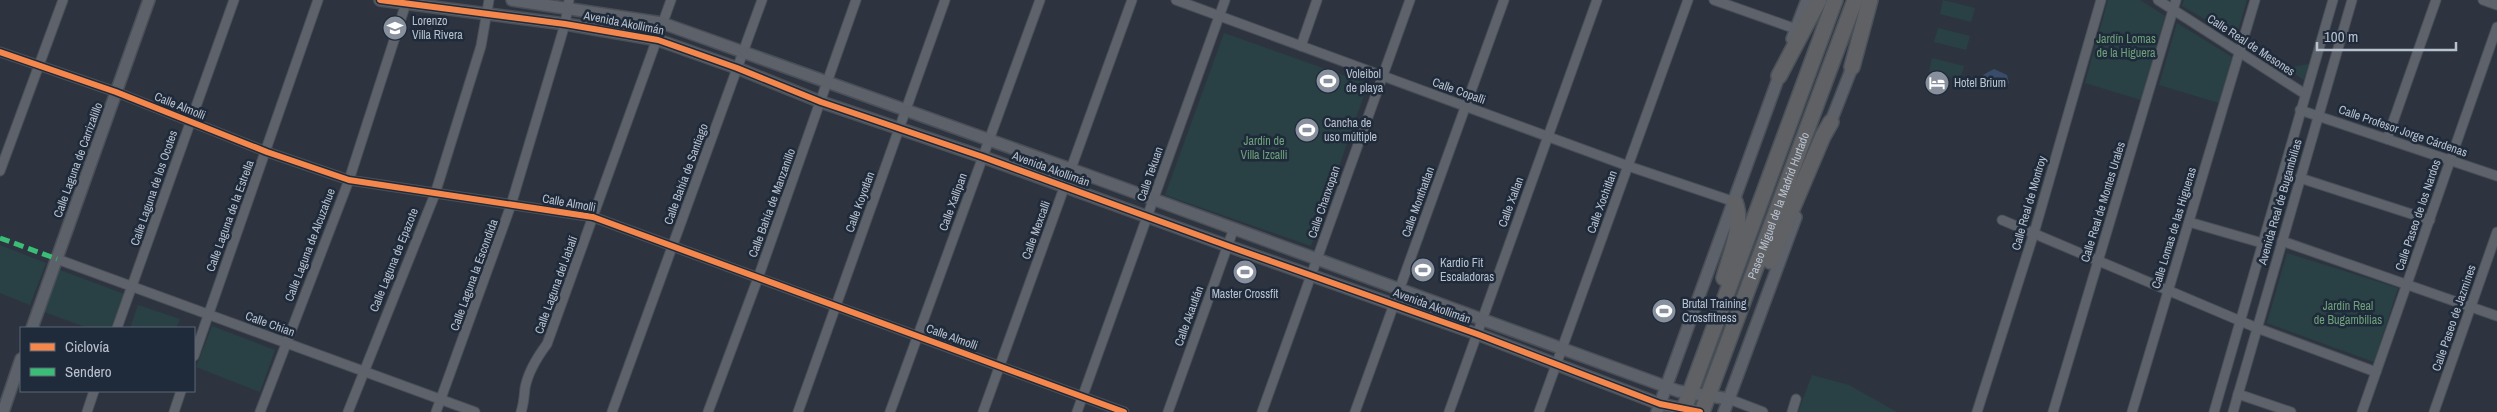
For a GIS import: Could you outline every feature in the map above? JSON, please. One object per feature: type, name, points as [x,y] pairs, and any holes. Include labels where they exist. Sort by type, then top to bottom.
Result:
[{"type":"highway","points":[[1779,76],[1819,0]]},
{"type":"highway","name":"Paseo Miguel de la Madrid Hurtado","points":[[1684,411],[1835,0]]},
{"type":"highway","name":"Paseo Miguel de la Madrid Hurtado","points":[[1701,412],[1729,343],[1855,0]]},
{"type":"highway","points":[[1852,66],[1870,0]]},
{"type":"highway","points":[[1729,343],[1747,312],[1822,136],[1831,122]]},
{"type":"highway","points":[[1711,339],[1712,320],[1738,225],[1739,212],[1735,202]]},
{"type":"street","points":[[0,171],[63,0]]},
{"type":"street","name":"Calle Laguna de Carrizalillo","points":[[32,327],[149,0]]},
{"type":"street","name":"Calle Laguna de los Ocotes","points":[[117,327],[234,0]]},
{"type":"street","name":"Calle Laguna de la Estrella","points":[[195,353],[318,0]]},
{"type":"street","name":"Avenida Akollimán","points":[[380,0],[565,24],[658,40],[737,68],[821,102],[899,127],[1477,334],[1556,364],[1659,408],[1701,412]]},
{"type":"street","name":"Calle Laguna de Epazote","points":[[348,412],[362,371],[435,194],[481,46],[489,0]]},
{"type":"street","name":"Avenida Akollimán","points":[[512,0],[568,3],[662,23],[906,109],[1689,394],[1729,399]]},
{"type":"street","name":"Calle Laguna del Jabalí","points":[[521,412],[525,403],[526,387],[537,357],[547,344],[671,0]]},
{"type":"street","name":"Calle Bahía de Santiago","points":[[612,412],[762,0]]},
{"type":"street","name":"Calle Bahía de Manzanillo","points":[[708,412],[758,278],[856,0]]},
{"type":"street","name":"Calle Koyotlan","points":[[798,412],[945,0]]},
{"type":"street","name":"Calle Xallipan","points":[[890,412],[1040,0]]},
{"type":"street","name":"Calle Mexcalli","points":[[983,412],[1132,0]]},
{"type":"street","name":"Calle Copalli","points":[[1176,0],[1628,166],[1735,202]]},
{"type":"street","name":"Calle Tekuan","points":[[1077,412],[1224,0]]},
{"type":"street","points":[[1301,46],[1317,0]]},
{"type":"street","name":"Calle Chanxopan","points":[[1262,412],[1410,0]]},
{"type":"street","name":"Calle Monthatlan","points":[[1355,412],[1504,0]]},
{"type":"street","name":"Calle Xallan","points":[[1449,412],[1597,0]]},
{"type":"street","name":"Calle Xochitlan","points":[[1539,412],[1688,0]]},
{"type":"street","points":[[1714,0],[1796,29]]},
{"type":"street","points":[[1659,408],[1807,0]]},
{"type":"street","points":[[1724,412],[1876,0]]},
{"type":"street","name":"Calle Real de Montroy","points":[[1977,412],[2034,233],[2101,0]]},
{"type":"street","name":"Calle Real de Mesones","points":[[2158,0],[2305,94]]},
{"type":"street","name":"Calle Real de Montes Urales","points":[[2053,412],[2176,0]]},
{"type":"street","name":"Calle Lomas de las Higueras","points":[[2132,412],[2255,0]]},
{"type":"street","name":"Avenida Real de Bugambilias","points":[[2214,412],[2333,0]]},
{"type":"street","name":"Avenida Real de Bugambilias","points":[[2233,412],[2352,0]]},
{"type":"street","points":[[2387,139],[2436,0]]},
{"type":"street","points":[[2483,0],[2497,5]]},
{"type":"street","name":"Calle Laguna de Alcuzahue","points":[[260,412],[349,180],[407,2]]},
{"type":"street","name":"Calle Laguna la Escondida","points":[[436,412],[511,205],[565,24],[568,3]]},
{"type":"street","name":"Calle Paseo de los Nardos","points":[[2362,412],[2497,27]]},
{"type":"street","name":"Calle Almolli","points":[[0,52],[116,92],[266,152],[349,180],[592,217],[1124,412]]},
{"type":"street","name":"Calle Profesor Jorge Cárdenas","points":[[2300,110],[2497,176]]},
{"type":"street","points":[[2300,178],[2430,220]]},
{"type":"street","points":[[2002,220],[2257,328],[2376,372]]},
{"type":"street","points":[[2189,222],[2262,244]]},
{"type":"street","name":"Calle Akautlán","points":[[1168,412],[1234,228]]},
{"type":"street","name":"Calle Paseo de Jazmines","points":[[2434,412],[2497,232]]},
{"type":"street","points":[[2282,241],[2497,316]]},
{"type":"street","name":"Calle Chian","points":[[57,259],[475,412]]},
{"type":"street","points":[[2,412],[20,362]]},
{"type":"street","points":[[86,412],[94,392]]},
{"type":"street","points":[[174,412],[181,392]]},
{"type":"street","points":[[2238,394],[2291,412]]},
{"type":"street","points":[[1729,399],[1763,412]]},
{"type":"street","points":[[1792,412],[1796,399]]},
{"type":"green space","points":[[1943,0],[1975,8],[1971,22],[1940,14]]},
{"type":"green space","name":"Jardín Lomas de la Higuera","points":[[2108,0],[2140,0],[2165,16],[2141,100],[2085,83]]},
{"type":"green space","points":[[2184,0],[2247,0],[2236,37],[2182,6]]},
{"type":"green space","points":[[2177,23],[2232,57],[2219,103],[2159,85]]},
{"type":"green space","points":[[1938,28],[1970,36],[1966,50],[1934,42]]},
{"type":"green space","name":"Jardín de Villa Izcalli","points":[[1224,33],[1368,84],[1311,246],[1165,195]]},
{"type":"green space","points":[[1932,58],[1964,66],[1960,80],[1929,72]]},
{"type":"green space","points":[[2309,64],[2304,80],[2286,68]]},
{"type":"green space","points":[[0,245],[46,263],[30,305],[0,293]]},
{"type":"green space","name":"Jardín Real de Bugambilias","points":[[2287,253],[2398,288],[2374,362],[2267,323]]},
{"type":"green space","points":[[60,270],[124,294],[111,327],[85,327],[44,312]]},
{"type":"green space","points":[[138,305],[180,319],[176,327],[130,327]]},
{"type":"green space","points":[[212,326],[275,350],[260,392],[196,367]]},
{"type":"green space","points":[[1812,375],[1849,385],[1897,412],[1798,412]]},
{"type":"water","points":[[1994,69],[2007,75],[2009,83],[2003,88],[1981,85],[1983,75]]},
{"type":"marked path","points":[[0,238],[57,259]]},
{"type":"cycle path","points":[[380,0],[565,24],[658,40],[737,68],[821,102],[983,157],[1477,334],[1660,404],[1700,412]]},
{"type":"cycle path","points":[[0,52],[116,92],[267,152],[349,180],[593,217],[1124,412]]},
{"type":"place","name":"Lorenzo Villa Rivera","points":[[395,28]]},
{"type":"place","name":"Voleibol de playa","points":[[1328,81]]},
{"type":"place","name":"Hotel Brium","points":[[1937,83]]},
{"type":"place","name":"Cancha de uso múltiple","points":[[1307,130]]},
{"type":"place","name":"Kardio Fit Escaladoras","points":[[1423,270]]},
{"type":"place","name":"Master Crossfit","points":[[1245,272]]},
{"type":"place","name":"Brutal Training Crossfitness","points":[[1664,311]]}]
